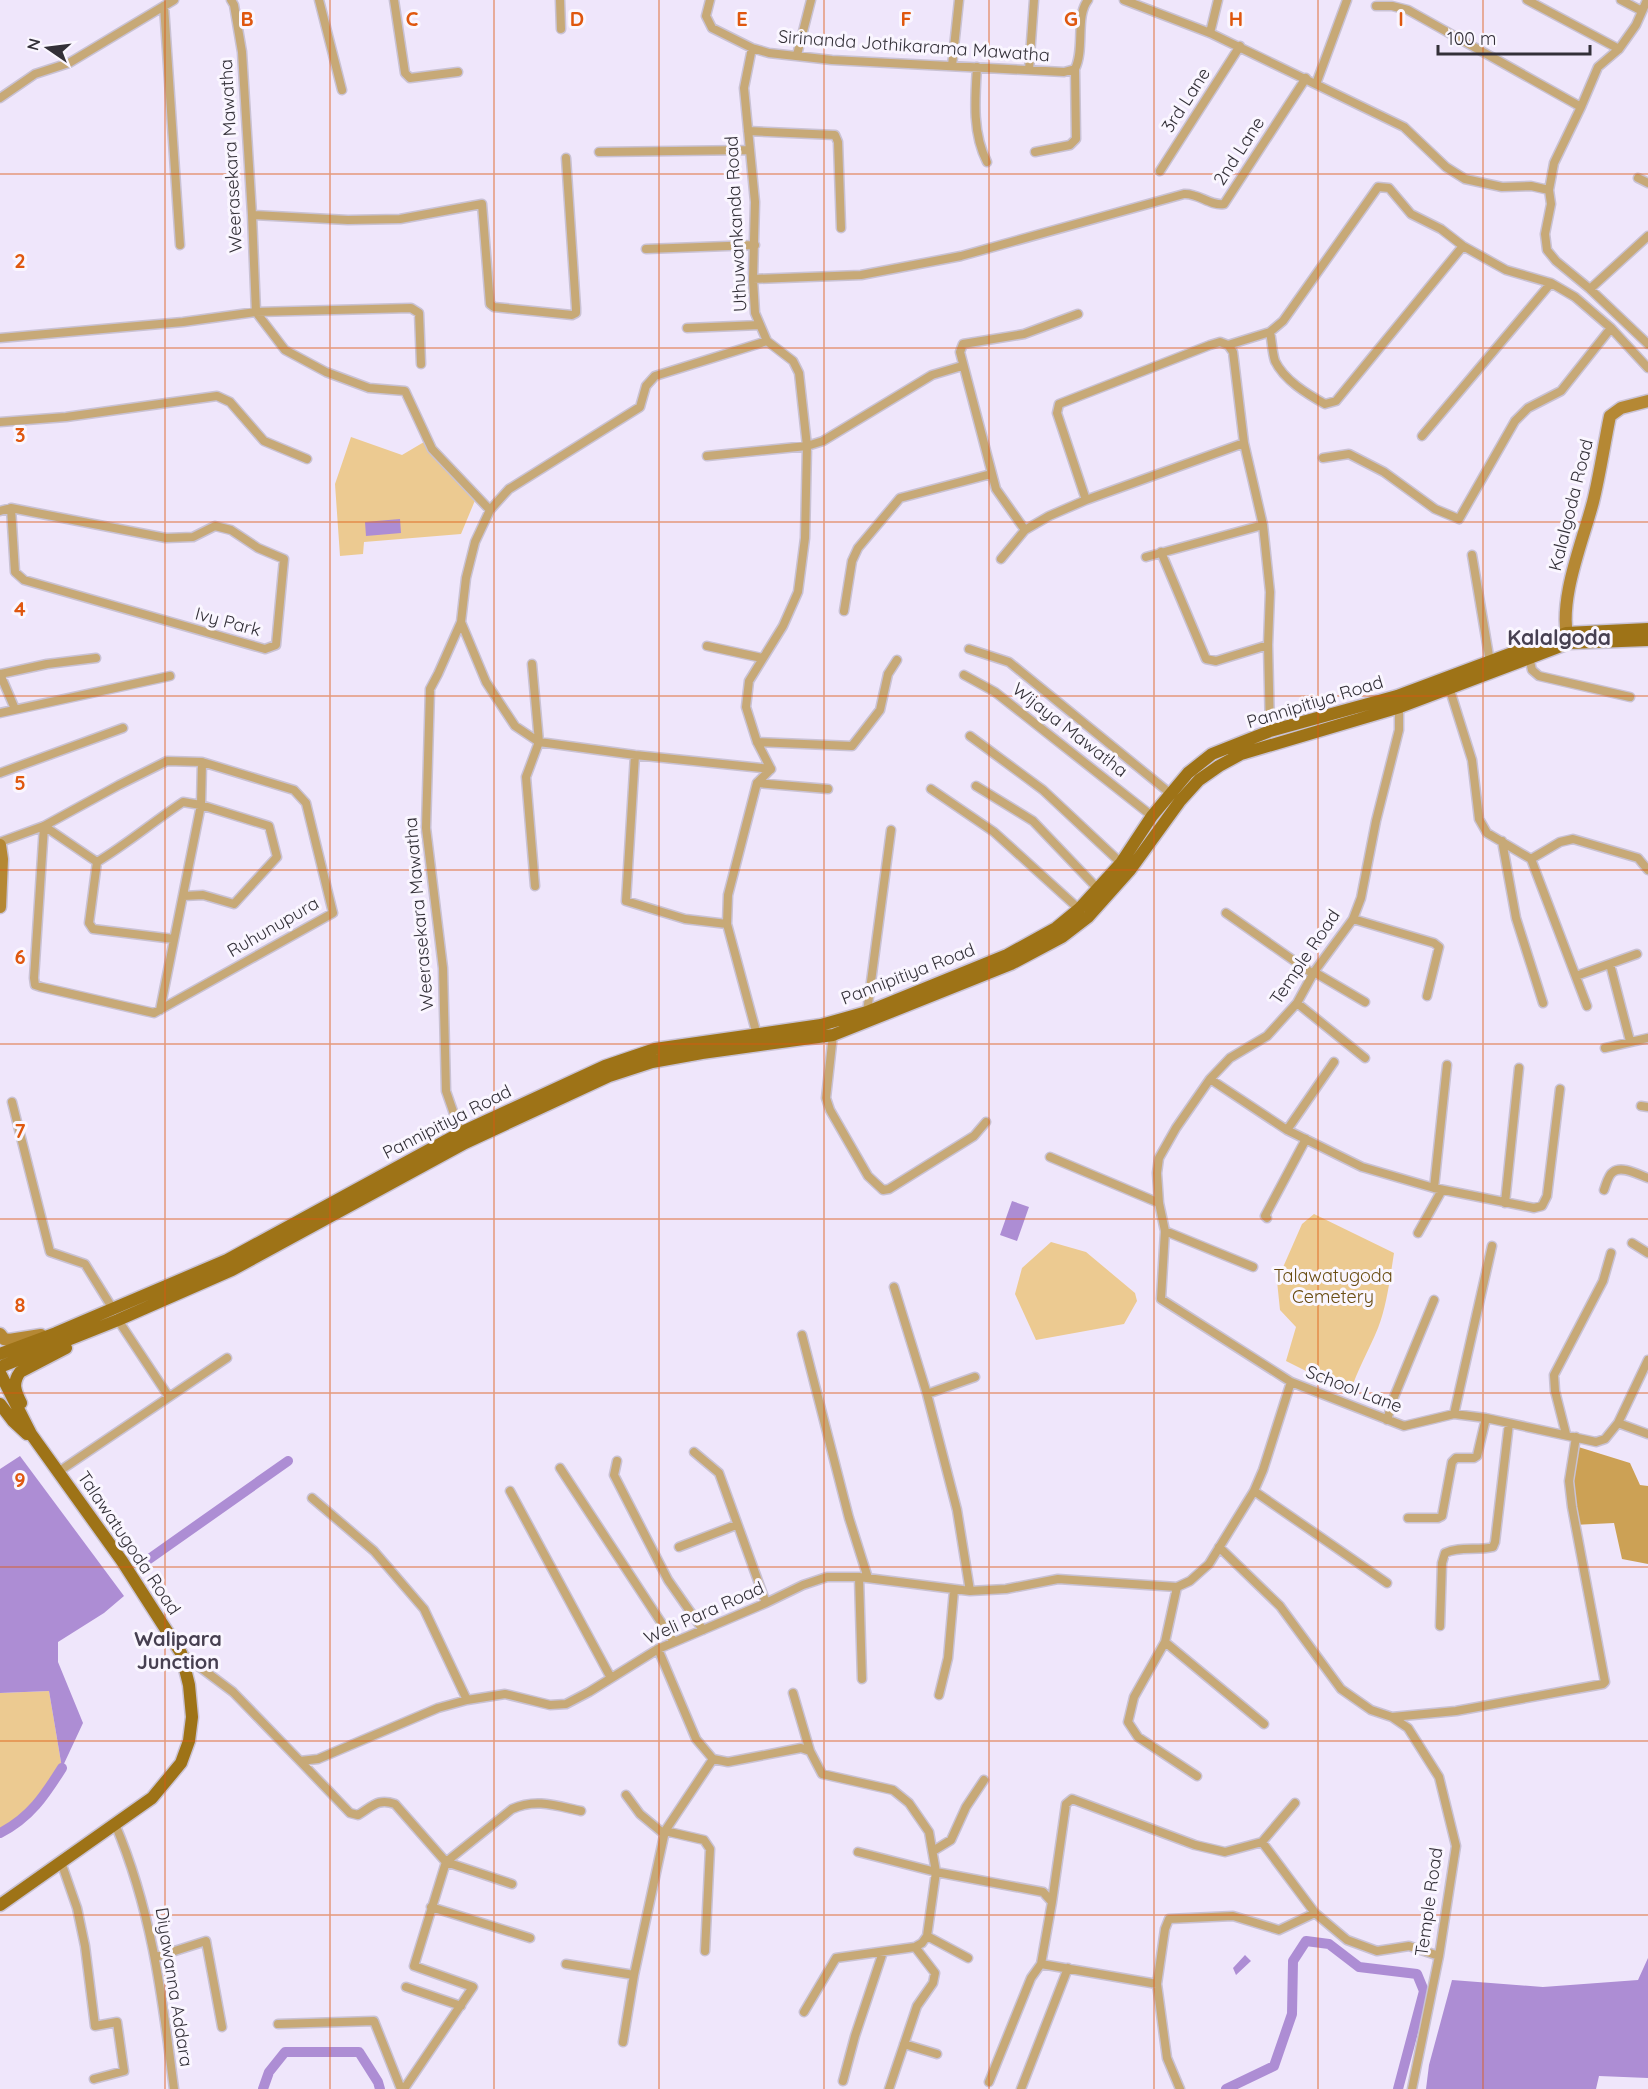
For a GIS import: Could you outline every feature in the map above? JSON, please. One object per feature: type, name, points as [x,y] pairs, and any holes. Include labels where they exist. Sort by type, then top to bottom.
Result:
[{"type":"main road","name":"Pannipitiya Road","points":[[1448,683],[1490,662],[1567,638],[1648,629]]},
{"type":"main road","name":"Pannipitiya Road","points":[[462,1138],[609,1076],[652,1062],[833,1035],[1011,964],[1062,937],[1088,917],[1130,870],[1180,801],[1199,780],[1241,754],[1529,657],[1567,638],[1648,640]]},
{"type":"main road","name":"Pannipitiya Road","points":[[0,1354],[232,1270],[462,1138],[605,1066],[655,1049],[821,1025],[867,1012],[1006,955],[1056,928],[1079,909],[1121,863],[1152,816],[1188,774],[1212,754],[1270,731],[1399,701]]},
{"type":"main road","name":"Pannipitiya Road","points":[[0,1367],[81,1335],[115,1314]]},
{"type":"main road","points":[[40,1448],[16,1394],[16,1378],[26,1368],[64,1350],[81,1335]]},
{"type":"main road","name":"Talawatugoda Road","points":[[0,1373],[18,1411],[40,1448],[122,1561],[181,1653],[189,1685],[192,1717],[189,1742],[181,1763],[152,1798],[0,1905]]},
{"type":"main road","points":[[0,1404],[13,1421],[40,1448]]},
{"type":"street","points":[[0,98],[35,74],[69,63],[174,0]]},
{"type":"street","name":"Weerasekara Mawatha","points":[[231,0],[234,5],[242,52],[256,312]]},
{"type":"street","points":[[319,0],[342,90]]},
{"type":"street","points":[[394,0],[405,74],[410,78],[458,72]]},
{"type":"street","points":[[560,0],[561,29]]},
{"type":"street","name":"Sirinanda Jothikarama Mawatha","points":[[710,0],[706,16],[709,25],[719,33],[769,53],[832,60],[1064,72],[1075,69],[1080,58],[1082,12],[1088,0]]},
{"type":"street","points":[[797,55],[811,0]]},
{"type":"street","points":[[952,66],[959,0]]},
{"type":"street","points":[[1029,70],[1034,0]]},
{"type":"street","points":[[1210,33],[1218,0]]},
{"type":"street","points":[[1316,84],[1347,0]]},
{"type":"street","points":[[1527,0],[1619,49]]},
{"type":"street","points":[[1621,0],[1641,12]]},
{"type":"street","points":[[1647,0],[1636,25],[1619,49],[1598,67],[1554,163],[1549,190],[1551,204],[1545,234],[1548,250],[1556,261],[1590,289],[1648,345]]},
{"type":"street","points":[[1128,1],[1240,46],[1404,127],[1446,166],[1465,179],[1502,187],[1531,186],[1549,190]]},
{"type":"street","points":[[164,6],[180,245]]},
{"type":"street","points":[[1376,6],[1392,6],[1408,10],[1581,107]]},
{"type":"street","name":"3rd Lane","points":[[1160,171],[1240,46]]},
{"type":"street","name":"Uthuwankanda Road","points":[[752,48],[744,88],[755,202],[753,279],[755,313],[767,341],[793,361],[799,373],[807,446],[805,538],[798,592],[783,626],[749,681],[746,707],[757,742],[771,769]]},
{"type":"street","points":[[977,67],[977,141],[987,162]]},
{"type":"street","points":[[1035,152],[1070,145],[1076,139],[1075,69]]},
{"type":"street","name":"2nd Lane","points":[[753,279],[861,274],[961,256],[1184,194],[1191,194],[1215,205],[1224,204],[1306,78]]},
{"type":"street","points":[[748,131],[835,135],[838,142],[841,228]]},
{"type":"street","points":[[599,153],[750,150]]},
{"type":"street","points":[[252,215],[348,220],[400,219],[482,204],[490,304],[494,307],[572,315],[576,313],[576,308],[566,158]]},
{"type":"street","points":[[1638,178],[1648,183]]},
{"type":"street","points":[[1228,345],[1270,332],[1283,321],[1378,187],[1389,188],[1411,214],[1441,229],[1463,246],[1506,270],[1551,283],[1575,297],[1611,328],[1648,368]]},
{"type":"street","points":[[1590,289],[1648,236]]},
{"type":"street","points":[[646,249],[755,245]]},
{"type":"street","points":[[1270,332],[1275,360],[1282,371],[1306,394],[1325,404],[1336,401],[1463,246]]},
{"type":"street","points":[[1422,436],[1551,283]]},
{"type":"street","points":[[0,338],[183,322],[256,312],[411,308],[419,313],[421,364]]},
{"type":"street","points":[[256,312],[285,350],[326,372],[369,388],[405,391],[432,449],[490,510]]},
{"type":"street","points":[[1025,530],[996,489],[960,352],[963,344],[1024,334],[1078,314]]},
{"type":"street","points":[[687,328],[760,325]]},
{"type":"street","points":[[1323,458],[1349,454],[1384,472],[1435,509],[1459,519],[1515,422],[1528,408],[1561,391],[1611,328]]},
{"type":"street","name":"Weerasekara Mawatha","points":[[462,1138],[446,1091],[443,968],[426,828],[430,689],[460,622],[466,578],[475,542],[490,510],[509,489],[640,408],[646,386],[655,376],[767,341]]},
{"type":"street","points":[[1086,500],[1057,413],[1059,404],[1210,345],[1220,342],[1228,345],[1233,352],[1244,443],[1263,525],[1270,592],[1268,645],[1270,731]]},
{"type":"street","points":[[707,456],[807,446],[823,441],[932,375],[962,366]]},
{"type":"street","points":[[0,422],[66,417],[217,396],[230,402],[264,441],[307,459]]},
{"type":"street","name":"Kalalgoda Road","points":[[1567,638],[1568,592],[1593,500],[1610,416],[1622,408],[1648,401]]},
{"type":"street","points":[[1001,559],[1025,530],[1049,516],[1086,500],[1244,443]]},
{"type":"street","points":[[844,611],[852,561],[858,548],[900,498],[991,474]]},
{"type":"street","name":"Ivy Park","points":[[0,511],[11,508],[166,538],[193,537],[215,526],[231,530],[258,548],[284,559],[276,645],[265,649],[24,580],[15,572],[11,508]]},
{"type":"street","points":[[1146,557],[1263,525]]},
{"type":"street","points":[[1161,552],[1206,659],[1216,661],[1268,645]]},
{"type":"street","points":[[1472,555],[1490,662]]},
{"type":"street","points":[[460,622],[486,682],[515,726],[539,742],[635,755],[771,769]]},
{"type":"street","points":[[707,646],[762,658]]},
{"type":"street","points":[[969,649],[1009,662],[1171,794]]},
{"type":"street","points":[[1529,657],[1532,670],[1539,676],[1630,697]]},
{"type":"street","points":[[15,709],[0,674],[47,664],[96,658]]},
{"type":"street","points":[[757,742],[852,746],[880,710],[888,674],[897,660]]},
{"type":"street","points":[[532,664],[539,742],[526,777],[535,886]]},
{"type":"street","name":"Wijaya Mawatha","points":[[964,675],[995,692],[1152,816]]},
{"type":"street","points":[[0,713],[170,676]]},
{"type":"street","points":[[1448,683],[1472,760],[1479,819],[1487,833],[1532,859],[1587,1006]]},
{"type":"street","name":"Temple Road","points":[[1291,1382],[1161,1299],[1165,1231],[1156,1173],[1159,1158],[1176,1128],[1210,1079],[1230,1059],[1267,1036],[1297,1003],[1313,973],[1353,919],[1361,898],[1376,820],[1399,730],[1399,701]]},
{"type":"street","points":[[0,773],[123,728]]},
{"type":"street","points":[[970,736],[1043,790],[1121,863]]},
{"type":"street","points":[[635,755],[626,901],[685,919],[727,924]]},
{"type":"street","name":"Ruhunupura","points":[[0,844],[45,826],[118,784],[167,761],[202,762],[294,790],[306,802],[333,913],[159,1010]]},
{"type":"street","points":[[45,826],[35,984],[154,1013],[159,1010],[201,805],[202,762]]},
{"type":"street","points":[[757,1035],[727,924],[728,895],[757,783],[771,769]]},
{"type":"street","points":[[757,783],[828,789]]},
{"type":"street","points":[[976,786],[1033,820],[1098,889]]},
{"type":"street","points":[[931,789],[994,832],[1079,909]]},
{"type":"street","points":[[97,862],[183,802],[201,805],[269,826],[277,857],[234,904],[203,895],[183,896]]},
{"type":"street","points":[[45,826],[97,862]]},
{"type":"street","points":[[867,1012],[891,830]]},
{"type":"street","points":[[1532,859],[1560,842],[1573,839],[1638,858],[1648,870]]},
{"type":"street","points":[[1502,841],[1516,918],[1543,1003]]},
{"type":"street","points":[[0,844],[2,859],[0,907]]},
{"type":"street","points":[[97,862],[89,922],[93,929],[174,939]]},
{"type":"street","points":[[1226,913],[1313,973],[1365,1002]]},
{"type":"street","points":[[1353,919],[1434,943],[1438,947],[1427,996]]},
{"type":"street","points":[[1576,976],[1637,954]]},
{"type":"street","points":[[1610,964],[1630,1041]]},
{"type":"street","points":[[1297,1003],[1365,1058]]},
{"type":"street","points":[[833,1035],[826,1098],[868,1176],[883,1190],[889,1190],[974,1136],[986,1122]]},
{"type":"street","points":[[1605,1048],[1648,1038]]},
{"type":"street","points":[[1287,1130],[1334,1062]]},
{"type":"street","points":[[1418,1233],[1438,1189],[1447,1065]]},
{"type":"street","points":[[1505,1203],[1519,1068]]},
{"type":"street","points":[[1210,1079],[1287,1130],[1362,1167],[1438,1189],[1534,1208],[1542,1206],[1547,1196],[1560,1089]]},
{"type":"street","points":[[12,1102],[50,1252],[85,1264],[169,1397]]},
{"type":"street","points":[[1267,1218],[1265,1216],[1306,1139]]},
{"type":"street","points":[[1050,1157],[1159,1203]]},
{"type":"street","points":[[1604,1190],[1611,1173],[1616,1170],[1629,1171],[1648,1178]]},
{"type":"street","points":[[1165,1231],[1253,1267]]},
{"type":"street","points":[[1632,1243],[1648,1253]]},
{"type":"street","points":[[1454,1414],[1492,1246]]},
{"type":"street","points":[[1566,1434],[1557,1400],[1554,1375],[1603,1281],[1611,1253]]},
{"type":"street","points":[[894,1287],[927,1394],[957,1510],[970,1591]]},
{"type":"street","points":[[1388,1420],[1395,1396],[1434,1300]]},
{"type":"street","points":[[0,1334],[4,1339],[9,1340],[56,1333]]},
{"type":"street","points":[[802,1335],[864,1578],[862,1679]]},
{"type":"street","points":[[58,1472],[227,1358]]},
{"type":"street","name":"School Lane","points":[[1254,1491],[1291,1382],[1404,1426],[1454,1414],[1486,1418],[1596,1442],[1605,1439],[1618,1423],[1648,1360]]},
{"type":"street","points":[[927,1394],[975,1377]]},
{"type":"street","points":[[1408,1518],[1442,1516],[1452,1462],[1456,1458],[1477,1456],[1486,1418]]},
{"type":"street","points":[[1440,1626],[1442,1563],[1445,1553],[1452,1550],[1481,1550],[1494,1547],[1509,1423]]},
{"type":"street","points":[[1618,1423],[1648,1434]]},
{"type":"street","points":[[1219,1547],[1280,1606],[1341,1689],[1371,1710],[1392,1717],[1456,1711],[1604,1684],[1572,1508],[1569,1480],[1576,1437]]},
{"type":"street","points":[[694,1452],[719,1473],[766,1603]]},
{"type":"street","points":[[617,1461],[614,1475],[668,1580],[703,1630]]},
{"type":"street","points":[[560,1468],[674,1642]]},
{"type":"street","points":[[510,1491],[611,1678]]},
{"type":"street","points":[[1197,1776],[1138,1737],[1128,1722],[1134,1696],[1165,1642],[1177,1587],[1190,1581],[1209,1564],[1254,1491],[1387,1583]]},
{"type":"street","points":[[312,1498],[374,1551],[424,1609],[467,1700]]},
{"type":"street","points":[[679,1547],[736,1525]]},
{"type":"street","name":"Weli Para Road","points":[[300,1761],[318,1759],[438,1708],[467,1700],[505,1694],[550,1705],[566,1704],[658,1649],[803,1585],[827,1577],[864,1578],[970,1591],[1006,1589],[1058,1579],[1177,1587]]},
{"type":"street","points":[[939,1695],[948,1658],[954,1590]]},
{"type":"street","points":[[1165,1642],[1264,1724]]},
{"type":"street","points":[[658,1649],[696,1739],[713,1759],[728,1762],[801,1748],[810,1751]]},
{"type":"street","points":[[181,1653],[233,1692],[350,1813],[358,1815],[379,1801],[395,1804],[446,1862],[512,1884]]},
{"type":"street","points":[[793,1693],[810,1751],[822,1774],[893,1790],[909,1803],[929,1832],[936,1872],[927,1936],[922,1943],[915,1947],[836,1958],[804,2012]]},
{"type":"street","name":"Temple Road","points":[[1392,1717],[1408,1728],[1439,1777],[1456,1846],[1439,1956],[1412,2089]]},
{"type":"street","points":[[623,2043],[634,1975],[664,1833],[713,1759]]},
{"type":"street","points":[[933,1851],[951,1840],[966,1807],[984,1780]]},
{"type":"street","points":[[626,1795],[640,1814],[664,1833],[704,1840],[710,1849],[705,1951]]},
{"type":"street","points":[[989,2082],[1031,1978],[1041,1964],[1066,1804],[1072,1799],[1195,1845],[1225,1852],[1262,1842],[1295,1803]]},
{"type":"street","points":[[402,2089],[473,1987],[414,1966],[446,1862],[512,1809],[522,1804],[541,1802],[582,1811]]},
{"type":"street","name":"Diyawanna Addara","points":[[115,1824],[143,1899],[156,1957],[174,2089]]},
{"type":"street","points":[[1262,1842],[1315,1912],[1347,1940],[1377,1950],[1409,1946],[1439,1956]]},
{"type":"street","points":[[858,1852],[936,1872],[1043,1892],[1052,1902]]},
{"type":"street","points":[[61,1862],[77,1908],[85,1946],[95,2026],[117,2022],[124,2072],[94,2079]]},
{"type":"street","points":[[431,1907],[530,1938]]},
{"type":"street","points":[[1180,2089],[1167,2058],[1157,1984],[1164,1929],[1169,1919],[1233,1916],[1279,1930],[1315,1912]]},
{"type":"street","points":[[927,1936],[968,1959]]},
{"type":"street","points":[[156,1957],[206,1941],[222,2027]]},
{"type":"street","points":[[889,2089],[917,2006],[933,1983],[934,1973],[915,1947]]},
{"type":"street","points":[[843,2081],[855,2036],[884,1952]]},
{"type":"street","points":[[566,1964],[634,1975]]},
{"type":"street","points":[[1041,1964],[1157,1984]]},
{"type":"street","points":[[1020,2089],[1068,1968]]},
{"type":"street","points":[[406,1987],[461,2006]]},
{"type":"street","points":[[278,2024],[374,2021],[402,2089]]},
{"type":"street","points":[[904,2044],[936,2054]]},
{"type":"green space","points":[[351,437],[402,455],[424,442],[428,452],[476,498],[461,534],[364,542],[363,554],[340,556],[335,484]]},
{"type":"green space","name":"Talawatugoda Cemetery","points":[[1314,1214],[1394,1253],[1381,1319],[1350,1393],[1286,1361],[1296,1327],[1280,1310],[1277,1281],[1302,1224]]},
{"type":"green space","points":[[1051,1242],[1086,1252],[1135,1293],[1137,1301],[1124,1324],[1036,1340],[1015,1294],[1022,1268]]},
{"type":"green space","points":[[49,1691],[62,1768],[28,1813],[0,1833],[0,1693]]},
{"type":"shaded area","points":[[400,519],[401,533],[366,536],[365,522]]},
{"type":"shaded area","points":[[1012,1201],[1029,1207],[1017,1241],[1000,1235]]},
{"type":"shaded area","points":[[1572,1445],[1630,1463],[1640,1485],[1648,1486],[1648,1564],[1622,1559],[1614,1523],[1573,1525],[1567,1474]]},
{"type":"shaded area","points":[[20,1456],[124,1596],[104,1613],[58,1642],[58,1662],[83,1723],[62,1768],[49,1691],[0,1693],[0,1469]]},
{"type":"shaded area","points":[[1245,1955],[1251,1961],[1236,1975],[1233,1968]]},
{"type":"shaded area","points":[[1648,1958],[1648,2078],[1599,2076],[1596,2089],[1426,2089],[1429,2065],[1452,1980],[1543,1987],[1638,1980]]},
{"type":"waterway","points":[[142,1564],[288,1461]]},
{"type":"waterway","points":[[0,1833],[28,1813],[62,1768]]},
{"type":"waterway","points":[[1226,2089],[1274,2066],[1292,2014],[1293,1961],[1306,1941],[1329,1944],[1359,1967],[1417,1974],[1424,1991],[1398,2089]]},
{"type":"waterway","points":[[263,2089],[269,2072],[285,2052],[359,2052],[380,2089]]},
{"type":"district","name":"Kalalgoda","points":[[1559,638]]},
{"type":"district","name":"Walipara Junction","points":[[178,1650]]}]
